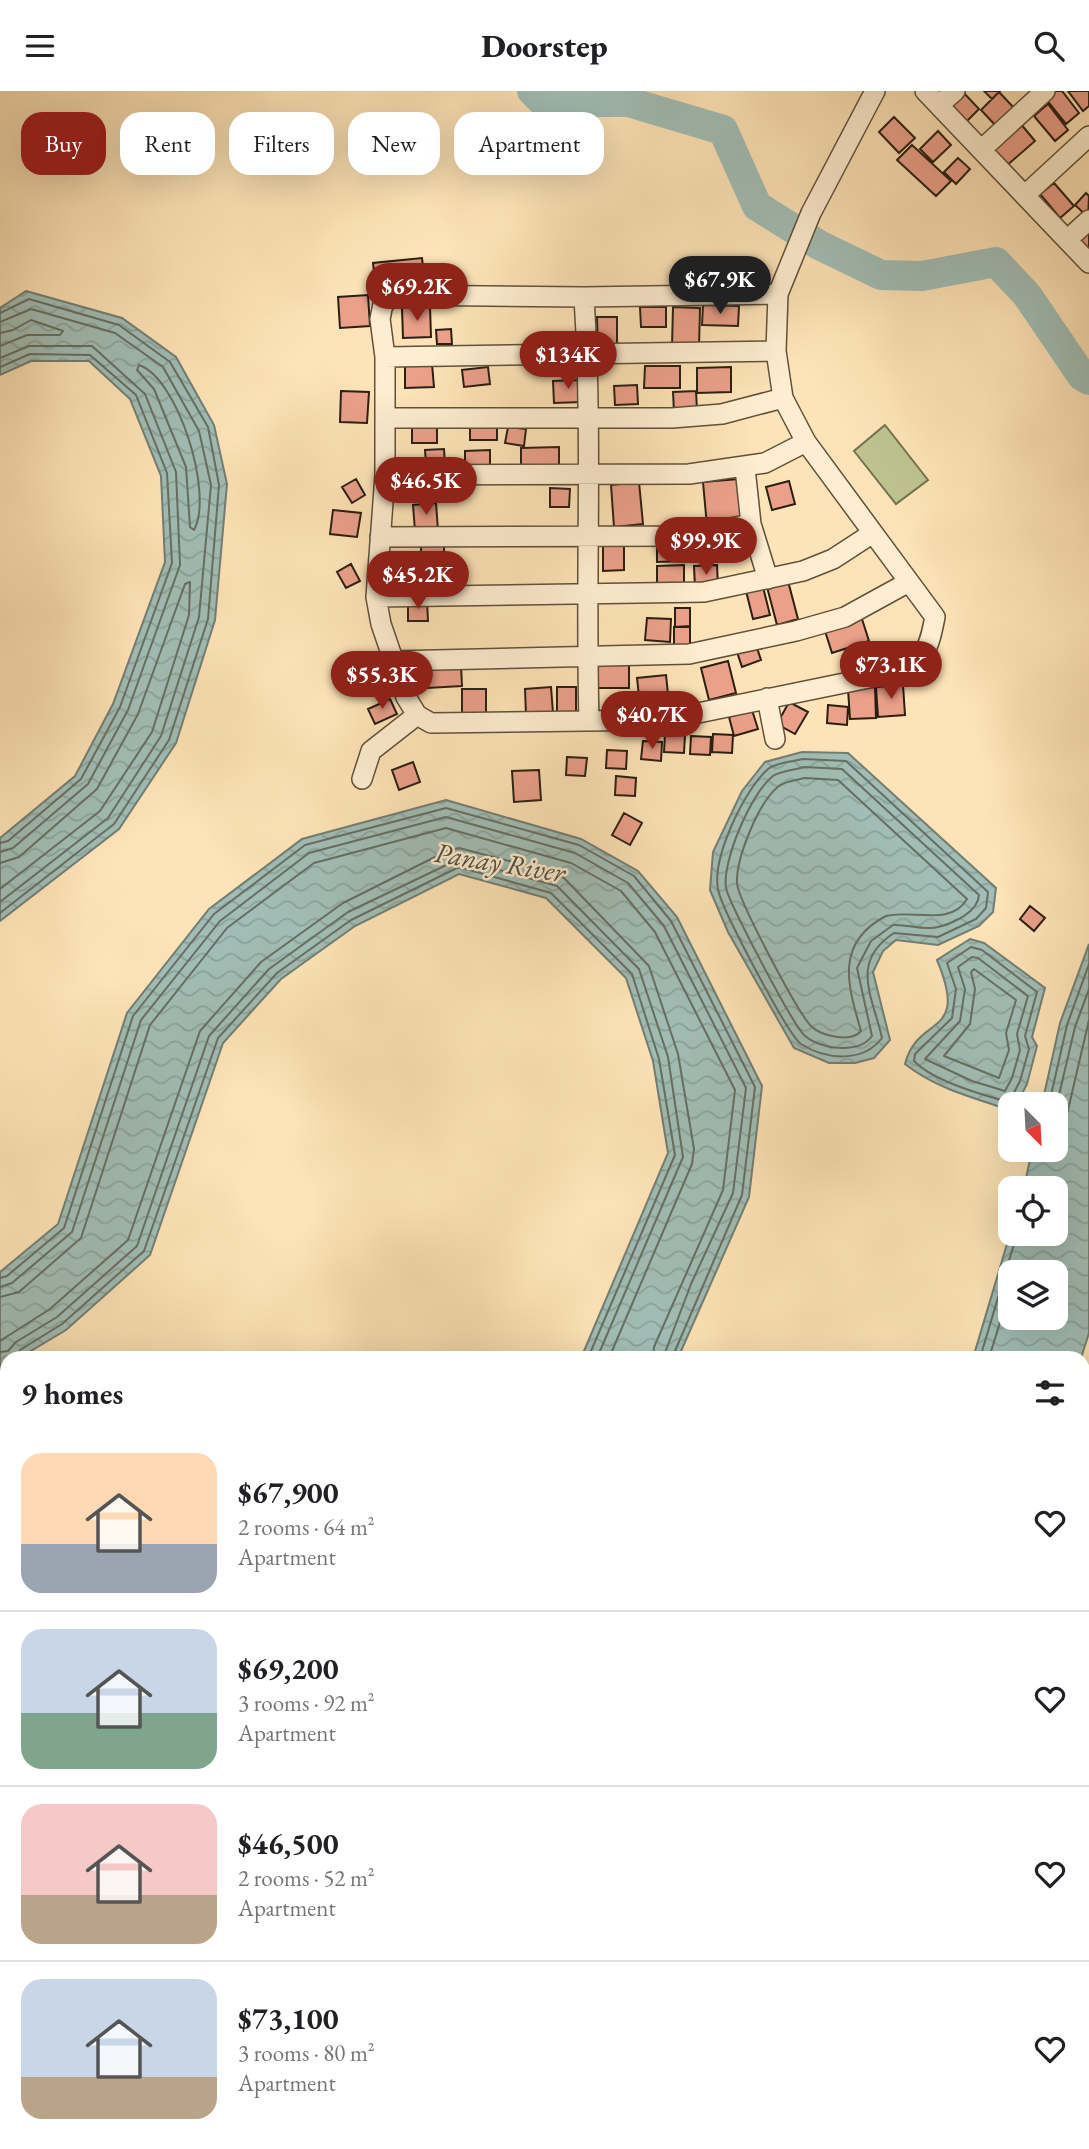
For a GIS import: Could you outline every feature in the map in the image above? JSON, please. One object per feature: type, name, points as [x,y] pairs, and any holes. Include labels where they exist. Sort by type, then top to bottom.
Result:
[{"type":"street","points":[[778,294],[583,297],[395,295],[383,304],[380,319],[385,357],[385,475],[376,597],[380,624],[406,698],[417,715],[431,723],[664,720],[893,673],[914,663],[928,650],[935,617],[907,583],[806,442],[783,398],[776,351],[778,294],[811,213],[875,91]]},
{"type":"street","points":[[925,91],[948,98],[982,149],[1089,263]]},
{"type":"street","points":[[982,149],[1045,91]]},
{"type":"street","points":[[1025,194],[1089,136]]},
{"type":"street","points":[[1067,240],[1089,220]]},
{"type":"street","points":[[583,297],[590,472],[587,595],[589,721]]},
{"type":"street","points":[[385,357],[776,351]]},
{"type":"street","points":[[386,418],[586,418],[722,414],[783,398]]},
{"type":"street","points":[[385,475],[590,472],[689,474],[765,463],[806,442]]},
{"type":"street","points":[[745,468],[751,524],[768,579]]},
{"type":"street","points":[[380,537],[688,536],[751,524]]},
{"type":"street","points":[[376,597],[704,593],[803,571],[833,559],[873,533]]},
{"type":"street","points":[[393,661],[689,654],[796,631],[845,617],[907,583]]},
{"type":"street","points":[[766,698],[775,739]]},
{"type":"street","points":[[362,779],[371,751],[417,715]]},
{"type":"green space","points":[[885,425],[928,480],[896,504],[854,451]]},
{"type":"water","points":[[26,291],[122,318],[176,357],[214,425],[227,484],[215,620],[176,743],[119,829],[0,921],[0,838],[75,776],[113,704],[165,562],[161,476],[130,399],[89,361],[31,361],[0,375],[0,308]]},
{"type":"water","points":[[802,752],[848,753],[996,888],[993,912],[979,926],[938,945],[896,940],[883,951],[873,972],[890,1040],[874,1058],[855,1063],[829,1063],[794,1048],[728,932],[710,890],[713,852],[742,791],[765,762]]},
{"type":"water","name":"Panay River","points":[[446,800],[581,839],[638,871],[677,917],[762,1086],[749,1197],[681,1351],[584,1351],[668,1153],[653,1061],[626,978],[546,898],[459,874],[355,926],[281,979],[223,1043],[150,1255],[66,1330],[31,1351],[0,1351],[0,1272],[58,1224],[127,1013],[209,909],[302,839]]},
{"type":"water","points":[[970,939],[984,943],[1045,988],[1032,1037],[1037,1046],[1027,1084],[1023,1092],[998,1092],[998,1106],[942,1086],[905,1064],[911,1048],[945,1014],[948,1002],[946,985],[937,960]]},
{"type":"water","points":[[1089,944],[1089,1333],[1083,1351],[975,1351],[998,1274],[998,1330],[1068,1330],[1068,1260],[1002,1260],[1006,1246],[1068,1246],[1068,1176],[1027,1176],[1029,1162],[1068,1162],[1068,1092],[1045,1092],[1060,1023]]},
{"type":"building","points":[[962,91],[979,109],[965,123],[947,103]]},
{"type":"building","points":[[984,91],[1000,91],[992,99]]},
{"type":"building","points":[[1054,91],[1062,91],[1079,113],[1066,124],[1045,98]]},
{"type":"building","points":[[1068,91],[1089,91],[1089,106],[1083,111]]},
{"type":"building","points":[[999,92],[1015,109],[997,127],[981,110]]},
{"type":"building","points":[[1048,104],[1068,130],[1055,141],[1034,116]]},
{"type":"building","points":[[894,117],[915,138],[899,153],[879,132]]},
{"type":"building","points":[[1020,123],[1035,141],[1005,167],[990,148]]},
{"type":"building","points":[[938,131],[951,145],[933,162],[920,149]]},
{"type":"building","points":[[912,145],[951,181],[936,196],[897,160]]},
{"type":"building","points":[[958,158],[970,169],[956,184],[944,172]]},
{"type":"building","points":[[1054,183],[1074,206],[1060,218],[1040,194]]},
{"type":"building","points":[[1086,193],[1089,196],[1088,217],[1075,205]]},
{"type":"building","points":[[1089,230],[1089,253],[1077,242]]},
{"type":"building","points":[[422,258],[425,283],[376,288],[373,263]]},
{"type":"building","points":[[714,265],[749,265],[750,286],[715,287]]},
{"type":"building","points":[[368,295],[370,326],[340,328],[338,297]]},
{"type":"building","points":[[703,305],[739,306],[738,326],[702,325]]},
{"type":"building","points":[[430,307],[431,337],[403,338],[402,308]]},
{"type":"building","points":[[640,307],[666,307],[666,327],[641,327]]},
{"type":"building","points":[[673,307],[700,308],[699,348],[672,347]]},
{"type":"building","points":[[597,317],[617,317],[617,351],[598,352]]},
{"type":"building","points":[[451,329],[452,344],[437,344],[436,330]]},
{"type":"building","points":[[432,364],[434,387],[405,388],[405,366]]},
{"type":"building","points":[[645,366],[680,366],[680,388],[644,388]]},
{"type":"building","points":[[488,367],[490,384],[464,387],[462,370]]},
{"type":"building","points":[[731,367],[731,392],[697,393],[697,368]]},
{"type":"building","points":[[581,380],[582,402],[554,403],[553,381]]},
{"type":"building","points":[[637,385],[638,404],[615,405],[614,386]]},
{"type":"building","points":[[341,391],[369,392],[367,423],[340,422]]},
{"type":"building","points":[[696,391],[697,410],[674,412],[673,392]]},
{"type":"building","points":[[470,423],[497,423],[497,440],[470,440]]},
{"type":"building","points":[[412,425],[437,425],[437,443],[412,443]]},
{"type":"building","points":[[508,427],[526,429],[524,446],[505,443]]},
{"type":"building","points":[[559,447],[559,471],[521,472],[521,448]]},
{"type":"building","points":[[444,449],[445,463],[426,464],[425,450]]},
{"type":"building","points":[[490,450],[490,466],[465,467],[465,451]]},
{"type":"building","points":[[356,479],[365,495],[352,503],[342,487]]},
{"type":"building","points":[[739,479],[743,522],[707,526],[703,482]]},
{"type":"building","points":[[789,481],[795,504],[772,510],[766,487]]},
{"type":"building","points":[[639,482],[643,524],[614,527],[611,485]]},
{"type":"building","points":[[550,488],[570,489],[569,507],[550,507]]},
{"type":"building","points":[[436,503],[438,530],[415,531],[413,505]]},
{"type":"building","points":[[333,510],[361,513],[357,537],[330,534]]},
{"type":"building","points":[[683,541],[684,561],[657,562],[657,542]]},
{"type":"building","points":[[421,544],[444,544],[444,568],[421,568]]},
{"type":"building","points":[[603,544],[624,544],[624,570],[603,571]]},
{"type":"building","points":[[351,564],[360,581],[346,588],[337,572]]},
{"type":"building","points":[[684,565],[684,589],[657,589],[657,566]]},
{"type":"building","points":[[717,565],[718,587],[695,588],[694,566]]},
{"type":"building","points":[[788,581],[798,619],[777,625],[767,587]]},
{"type":"building","points":[[763,587],[770,615],[753,619],[746,591]]},
{"type":"building","points":[[427,601],[428,621],[408,621],[408,602]]},
{"type":"building","points":[[675,608],[690,608],[690,626],[675,627]]},
{"type":"building","points":[[647,618],[671,619],[670,642],[645,640]]},
{"type":"building","points":[[862,619],[869,641],[832,653],[825,631]]},
{"type":"building","points":[[674,627],[690,627],[690,648],[674,649]]},
{"type":"building","points":[[756,645],[761,660],[742,667],[737,652]]},
{"type":"building","points":[[728,661],[736,693],[709,700],[701,668]]},
{"type":"building","points":[[597,662],[629,662],[629,688],[597,688]]},
{"type":"building","points":[[461,665],[462,686],[427,688],[426,667]]},
{"type":"building","points":[[666,675],[669,703],[640,706],[637,678]]},
{"type":"building","points":[[903,685],[905,715],[878,717],[876,687]]},
{"type":"building","points":[[551,687],[553,713],[526,715],[525,689]]},
{"type":"building","points":[[557,687],[576,687],[576,713],[557,714]]},
{"type":"building","points":[[875,687],[876,718],[850,719],[848,689]]},
{"type":"building","points":[[462,689],[486,689],[486,714],[462,714]]},
{"type":"building","points":[[390,699],[397,714],[375,724],[368,709]]},
{"type":"building","points":[[789,702],[808,712],[795,734],[777,724]]},
{"type":"building","points":[[828,705],[848,707],[847,725],[827,723]]},
{"type":"building","points":[[752,710],[758,729],[734,736],[729,717]]},
{"type":"building","points":[[665,734],[685,735],[684,753],[664,752]]},
{"type":"building","points":[[713,734],[733,735],[732,753],[712,752]]},
{"type":"building","points":[[691,736],[711,737],[710,755],[690,754]]},
{"type":"building","points":[[643,741],[662,742],[661,761],[641,759]]},
{"type":"building","points":[[607,750],[627,751],[626,769],[606,768]]},
{"type":"building","points":[[567,757],[587,758],[585,776],[566,775]]},
{"type":"building","points":[[413,762],[420,782],[399,790],[392,770]]},
{"type":"building","points":[[539,770],[541,800],[514,802],[512,771]]},
{"type":"building","points":[[616,776],[636,778],[635,796],[615,795]]},
{"type":"building","points":[[624,813],[642,823],[630,845],[612,835]]},
{"type":"building","points":[[1030,906],[1045,918],[1034,931],[1020,919]]},
{"type":"waterway","points":[[532,91],[543,102],[629,102],[723,130],[757,206],[819,245],[881,275],[922,276],[996,262],[1027,295],[1082,376],[1089,380]]}]
